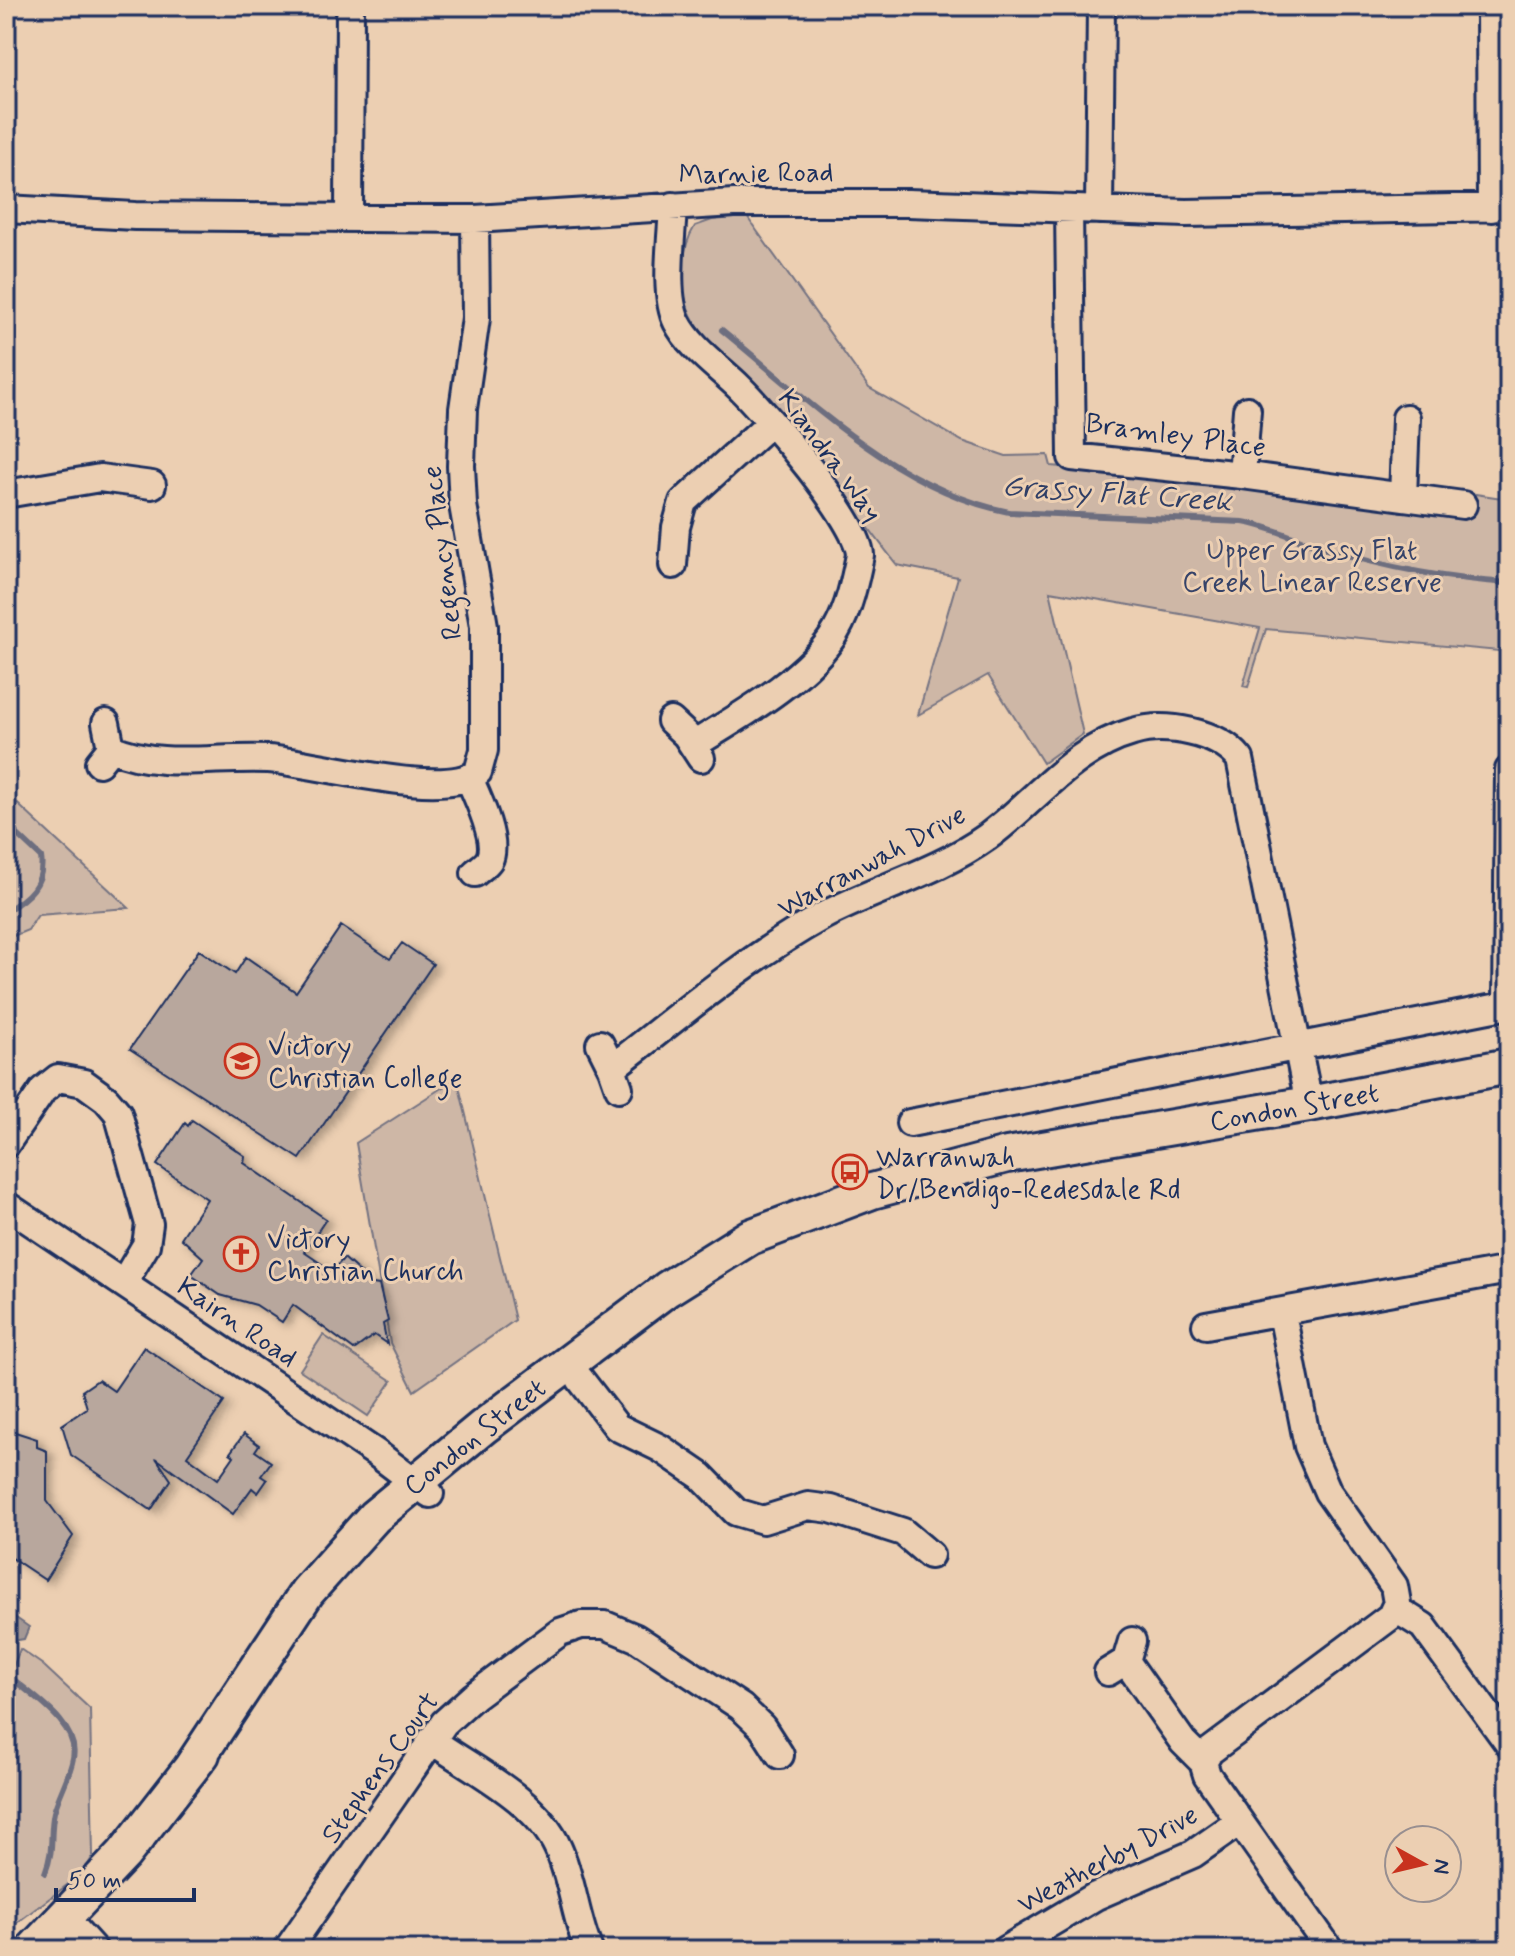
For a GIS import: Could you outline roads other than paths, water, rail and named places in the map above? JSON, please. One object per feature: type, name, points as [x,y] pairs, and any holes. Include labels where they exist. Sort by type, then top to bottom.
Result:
[{"type":"main road","name":"Condon Street","points":[[33,1950],[124,1854],[323,1600],[423,1488],[667,1289],[750,1237],[846,1201],[1007,1155],[1309,1104],[1509,1066]]},
{"type":"main road","name":"Condon Street","points":[[423,1488],[580,1379],[738,1262],[846,1201]]},
{"type":"street","points":[[349,218],[350,6]]},
{"type":"street","points":[[1099,210],[1101,6]]},
{"type":"street","points":[[1490,6],[1500,208]]},
{"type":"street","name":"Marnie Road","points":[[6,209],[92,215],[475,219],[673,206],[854,202],[1307,214],[1500,208]]},
{"type":"street","name":"Kiandra Way","points":[[671,721],[697,752],[814,661],[836,631],[860,555],[855,534],[771,422],[675,319],[671,288],[673,206]]},
{"type":"street","name":"Bramley Place","points":[[1069,209],[1072,457],[1242,475],[1463,505]]},
{"type":"street","name":"Regency Place","points":[[469,778],[482,765],[484,750],[484,626],[461,481],[463,409],[476,318],[475,219]]},
{"type":"street","points":[[1242,475],[1247,410]]},
{"type":"street","points":[[1403,497],[1406,418]]},
{"type":"street","points":[[672,567],[676,527],[683,502],[771,422]]},
{"type":"street","points":[[6,494],[100,478],[152,485]]},
{"type":"street","name":"Warranwah Drive","points":[[600,1044],[615,1078],[719,984],[823,917],[988,836],[1064,768],[1117,737],[1159,728],[1237,743],[1309,1104]]},
{"type":"street","points":[[105,745],[150,761],[270,759],[380,778],[469,778],[485,817],[491,850],[490,859],[475,873]]},
{"type":"street","points":[[1508,1006],[1509,770]]},
{"type":"street","name":"Condon Street","points":[[910,1123],[1297,1050],[1508,1006]]},
{"type":"street","points":[[6,1144],[43,1090],[58,1078],[84,1083],[113,1105],[149,1224],[146,1245],[124,1282]]},
{"type":"street","name":"Kairn Road","points":[[6,1205],[124,1282],[423,1488]]},
{"type":"street","points":[[1206,1325],[1509,1270]]},
{"type":"street","points":[[1203,1762],[1210,1751],[1391,1616],[1396,1609],[1398,1596],[1394,1586],[1328,1492],[1308,1446],[1282,1313]]},
{"type":"street","points":[[580,1379],[617,1427],[660,1448],[691,1469],[723,1502],[748,1518],[763,1520],[800,1508],[825,1508],[903,1532],[930,1555]]},
{"type":"street","points":[[1396,1609],[1423,1626],[1509,1744]]},
{"type":"street","name":"Stephens Court","points":[[287,1950],[431,1740],[455,1711],[560,1632],[594,1624],[625,1631],[741,1707],[762,1727],[780,1755]]},
{"type":"street","points":[[1122,1658],[1183,1742],[1203,1762],[1207,1775],[1330,1950]]},
{"type":"street","points":[[431,1740],[527,1807],[544,1827],[563,1862],[589,1950]]},
{"type":"street","name":"Weatherby Drive","points":[[1005,1950],[1096,1896],[1193,1854],[1239,1822]]},
{"type":"street","points":[[65,1918],[94,1950]]},
{"type":"waterway","name":"Grassy Flat Creek","points":[[722,330],[855,439],[929,484],[968,500],[1009,512],[1243,522],[1393,567],[1509,583]]},
{"type":"waterway","points":[[6,824],[41,857],[42,867],[33,889],[6,911]]},
{"type":"waterway","points":[[6,1673],[61,1721],[73,1745],[72,1765],[54,1812],[50,1856],[45,1873]]},
{"type":"place","name":"Victory Christian College","points":[[242,1061]]},
{"type":"place","name":"Warranwah Dr/Bendigo-Redesdale Rd","points":[[850,1172]]},
{"type":"place","name":"Victory Christian Church","points":[[241,1254]]},
{"type":"park label","name":"Upper Grassy Flat Creek Linear Reserve","points":[[1312,565]]}]
